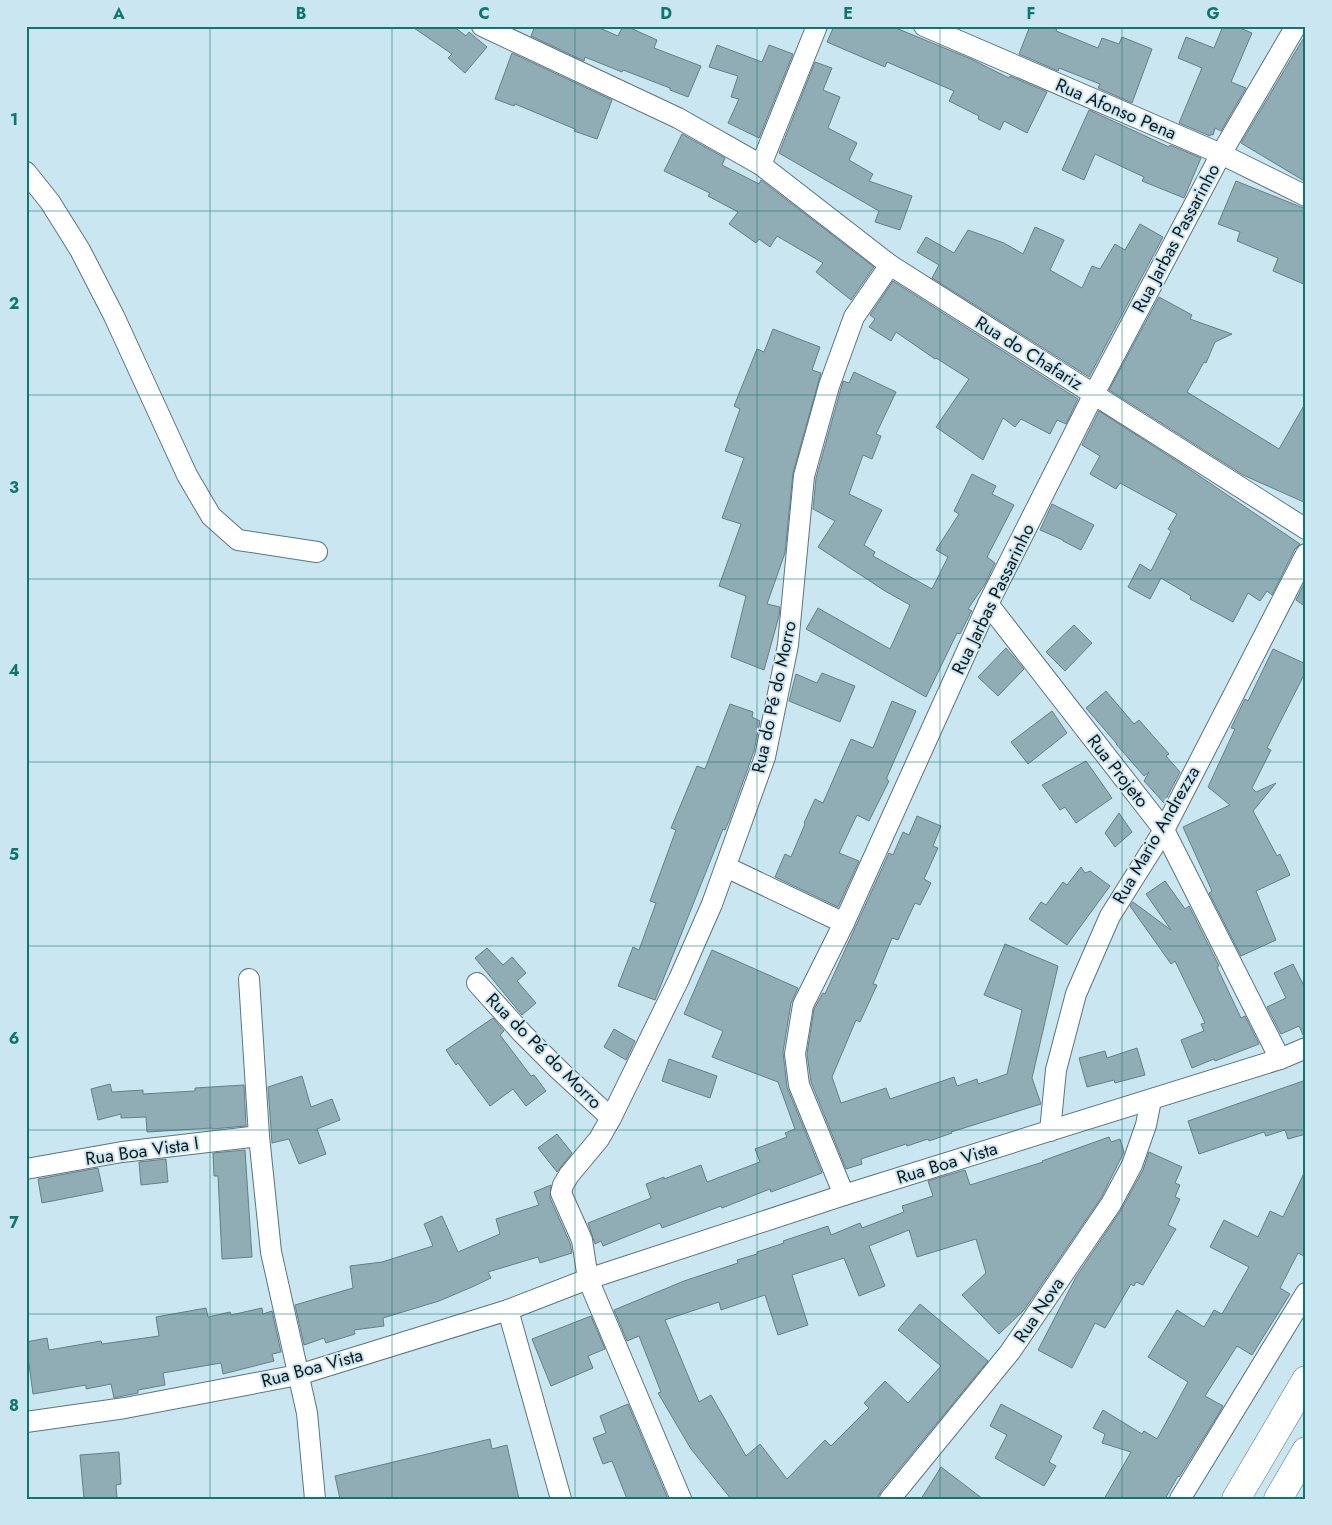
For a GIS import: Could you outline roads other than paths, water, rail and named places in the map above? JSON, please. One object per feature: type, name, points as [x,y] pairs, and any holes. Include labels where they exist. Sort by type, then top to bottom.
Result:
[{"type":"main road","points":[[1236,1499],[1306,1380]]},
{"type":"main road","points":[[1278,1499],[1306,1451]]},
{"type":"street","name":"Rua do Chafariz","points":[[482,26],[678,118],[761,165],[890,265],[1306,529]]},
{"type":"street","points":[[761,165],[817,26]]},
{"type":"street","name":"Rua Afonso Pena","points":[[924,26],[1221,154],[1306,196]]},
{"type":"street","name":"Rua Jarbas Passarinho","points":[[844,1195],[799,1084],[795,1054],[803,1005],[844,923],[988,604],[1094,394],[1221,154],[1296,26]]},
{"type":"street","points":[[26,172],[50,202],[80,250],[114,316],[187,476],[211,516],[238,540],[317,552]]},
{"type":"street","name":"Rua do Pé do Morro","points":[[588,1279],[582,1240],[561,1194],[563,1185],[599,1138],[611,1118],[679,979],[726,867],[765,757],[788,645],[804,476],[821,413],[854,317],[890,265]]},
{"type":"street","name":"Rua Mario Andrezza","points":[[1050,1130],[1056,1070],[1076,994],[1110,916],[1164,830],[1306,554]]},
{"type":"street","name":"Rua Projeto","points":[[988,604],[1164,830],[1280,1059]]},
{"type":"street","points":[[726,867],[844,923]]},
{"type":"street","points":[[249,979],[259,1136],[271,1252],[307,1412],[316,1499]]},
{"type":"street","name":"Rua do Pé do Morro","points":[[477,983],[522,1033],[611,1118]]},
{"type":"street","name":"Rua Boa Vista","points":[[26,1422],[125,1408],[298,1375],[508,1310],[588,1279],[844,1195],[1280,1059],[1306,1048]]},
{"type":"street","name":"Rua Nova","points":[[890,1499],[1010,1352],[1111,1204],[1132,1165],[1146,1125],[1151,1100]]},
{"type":"street","name":"Rua Boa Vista I","points":[[26,1169],[122,1152],[259,1136]]},
{"type":"street","points":[[588,1279],[682,1499]]},
{"type":"street","points":[[1180,1499],[1306,1293]]},
{"type":"street","points":[[508,1310],[561,1499]]}]
